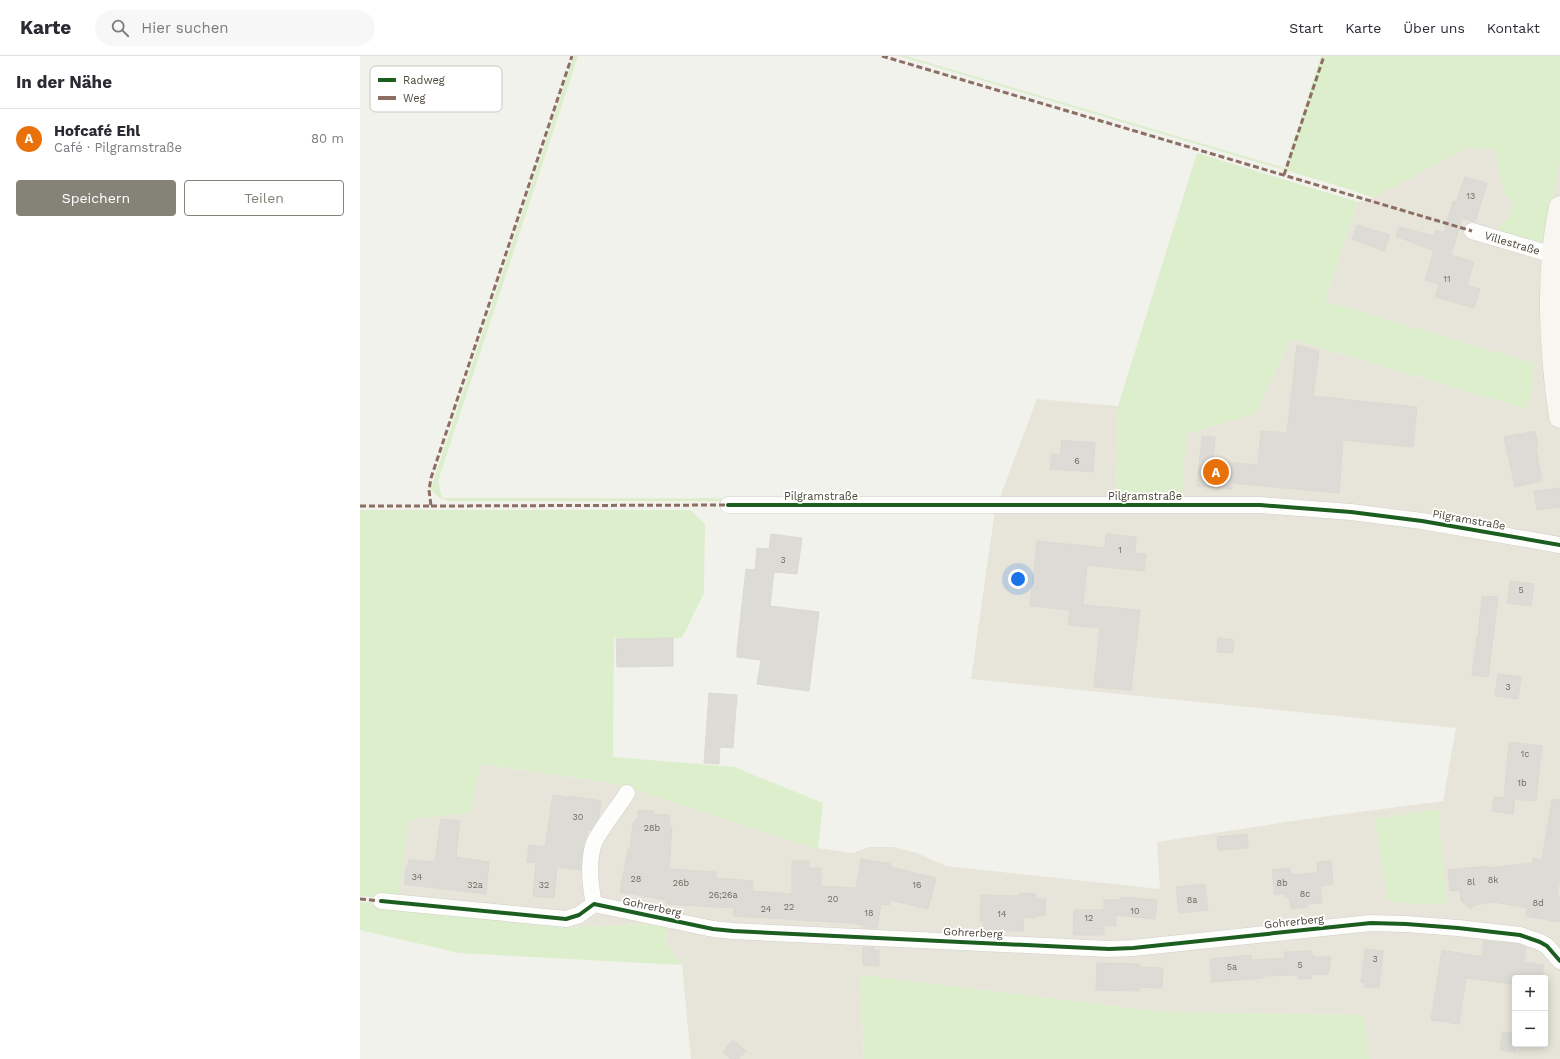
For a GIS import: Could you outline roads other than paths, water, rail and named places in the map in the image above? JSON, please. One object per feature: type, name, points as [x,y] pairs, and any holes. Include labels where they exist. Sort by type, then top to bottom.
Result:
[{"type":"main road","name":"Villestraße","points":[[1560,207],[1554,255],[1551,308],[1552,353],[1560,417]]},
{"type":"street","name":"Villestraße","points":[[1472,231],[1554,255]]},
{"type":"street","name":"Pilgramstraße","points":[[728,505],[1260,505],[1351,512],[1422,521],[1560,545]]},
{"type":"street","points":[[381,901],[566,919],[579,915],[594,904],[590,886],[593,844],[627,793]]},
{"type":"street","name":"Gohrerberg","points":[[594,904],[705,927],[733,931],[1108,949],[1133,948],[1371,923],[1430,925],[1520,935],[1547,946],[1560,961]]},
{"type":"place","name":"Hofcafé Ehl","points":[[1216,472]]}]
